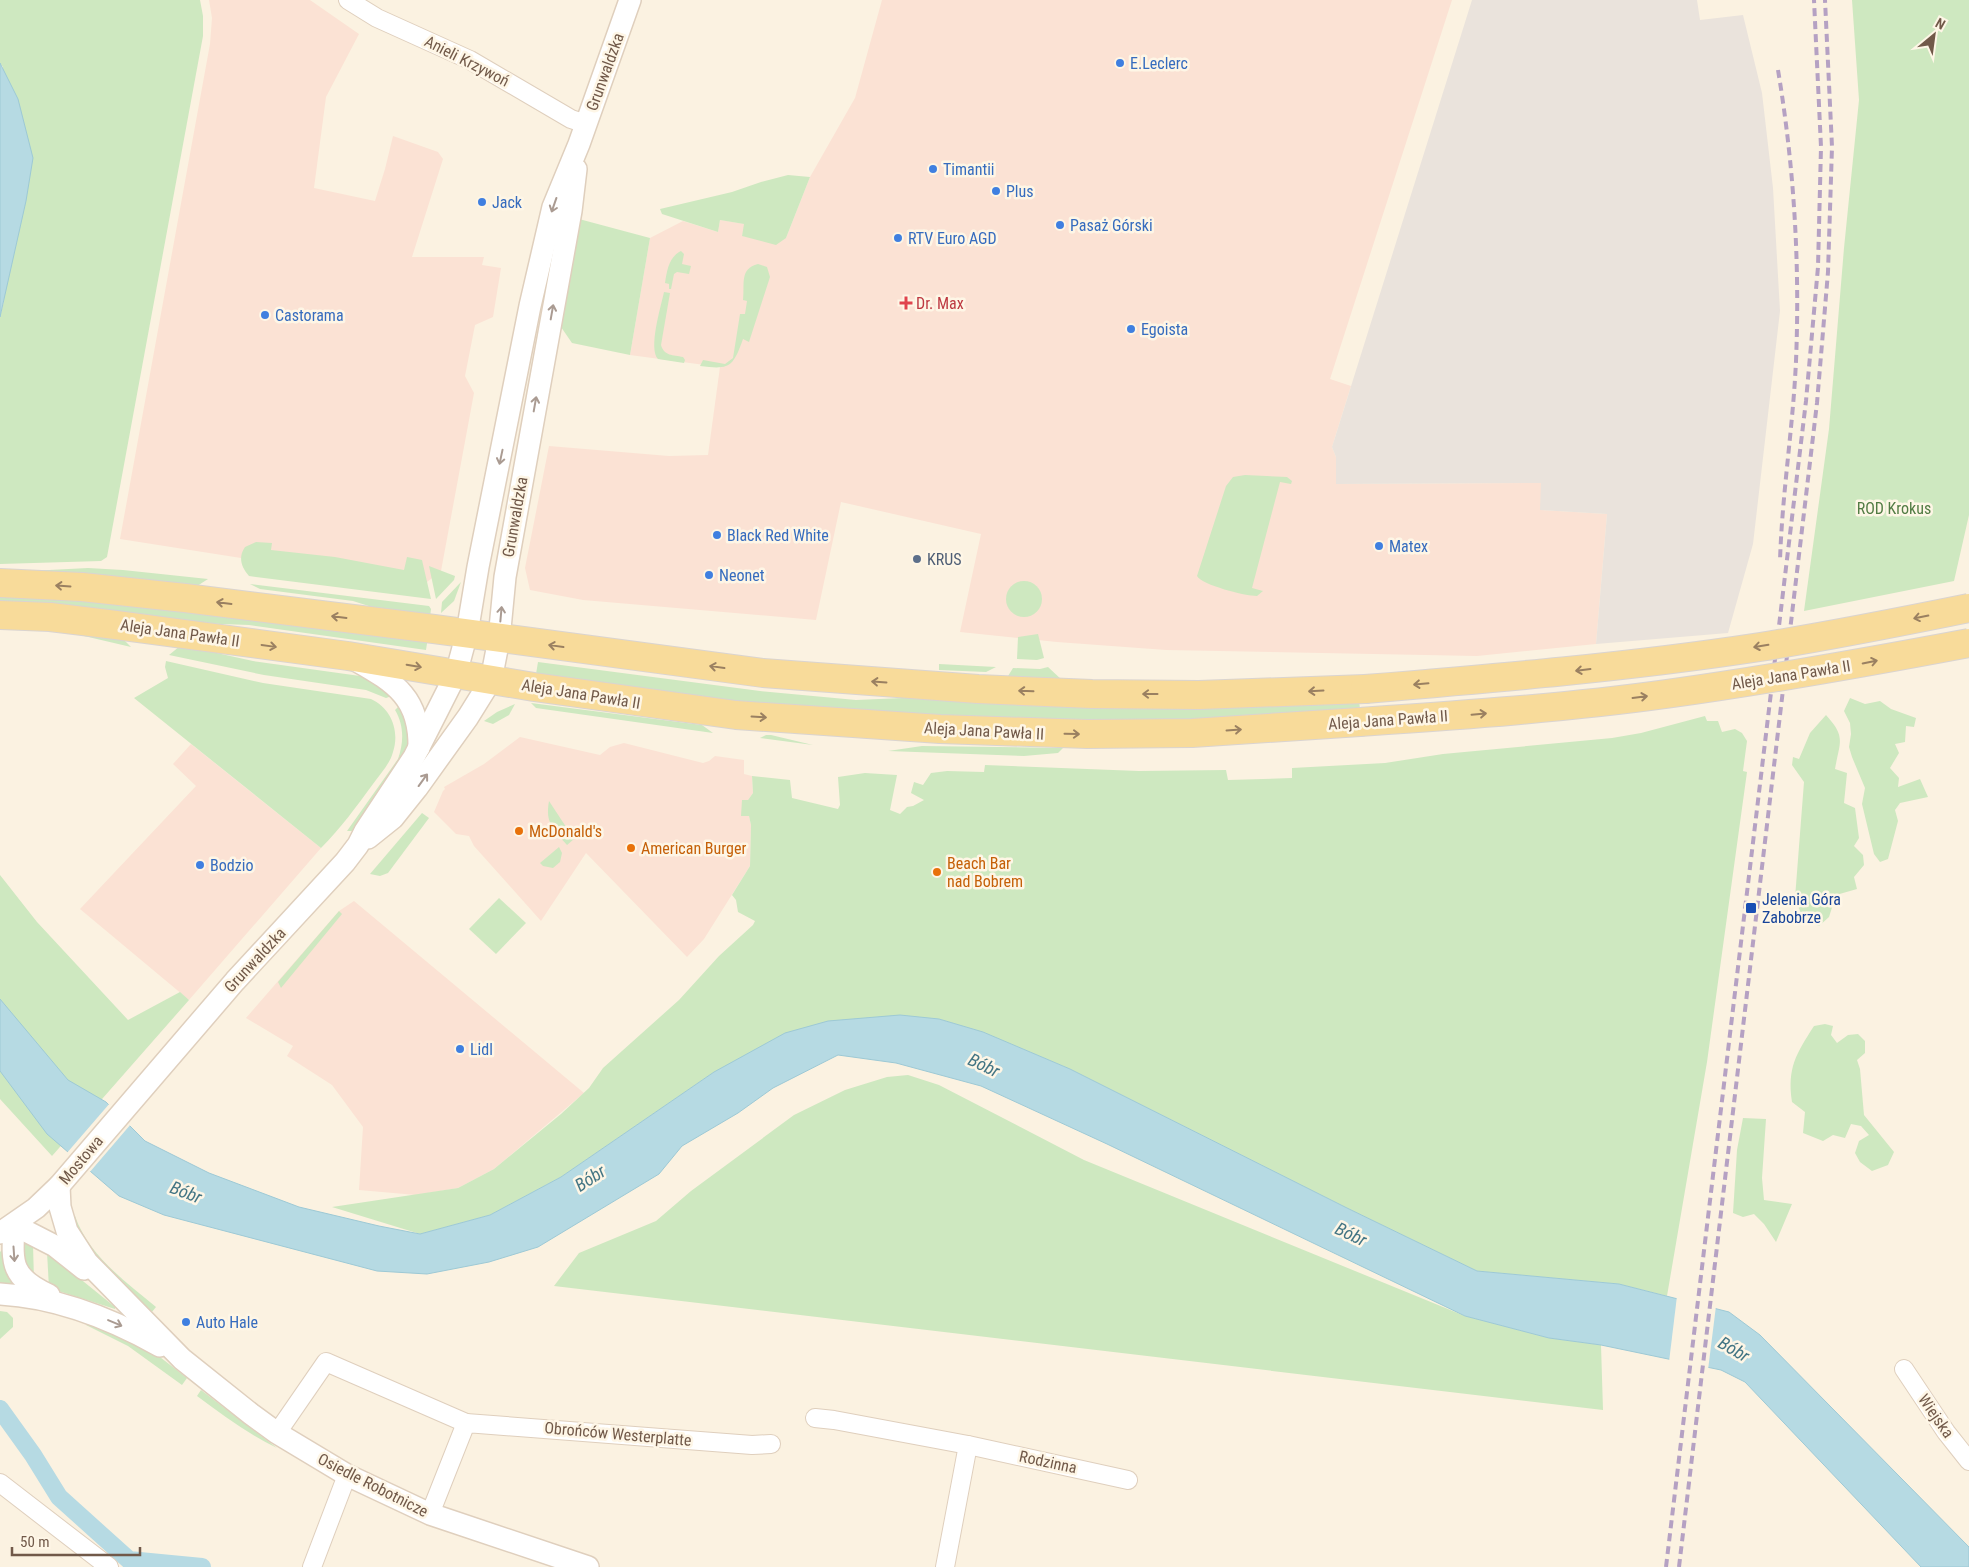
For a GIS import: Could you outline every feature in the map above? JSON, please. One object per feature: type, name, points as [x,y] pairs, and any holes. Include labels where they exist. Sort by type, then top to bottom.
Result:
[{"type":"main road","name":"Aleja Jana Pawła II","points":[[0,583],[129,591],[763,673],[978,690],[1092,694],[1199,695],[1365,689],[1564,672],[1662,660],[1832,635],[1969,608]]},
{"type":"main road","name":"Aleja Jana Pawła II","points":[[0,615],[83,620],[348,656],[553,690],[736,716],[1023,733],[1192,733],[1474,714],[1664,694],[1838,668],[1969,643]]},
{"type":"street","name":"Anieli Krzywoń","points":[[348,0],[377,18],[470,60],[571,119],[586,124]]},
{"type":"street","name":"Grunwaldzka","points":[[358,845],[365,831],[402,778],[456,674],[468,634],[478,567],[530,306],[553,207],[579,144],[630,0]]},
{"type":"street","name":"Grunwaldzka","points":[[152,1076],[358,845],[393,818],[468,717],[491,680],[499,639],[505,577],[571,211],[579,144]]},
{"type":"street","points":[[348,656],[387,678],[405,695],[413,710],[420,733],[419,748]]},
{"type":"street","name":"Mostowa","points":[[7,1229],[45,1200],[152,1076]]},
{"type":"street","name":"Osiedle Robotnicze","points":[[64,1179],[60,1207],[67,1231],[87,1262],[182,1359],[277,1433],[347,1475],[430,1514],[588,1567]]},
{"type":"street","name":"Osiedle Robotnicze","points":[[7,1229],[55,1246],[122,1299]]},
{"type":"street","name":"Osiedle Robotnicze","points":[[7,1229],[14,1260],[19,1274],[24,1281],[34,1288],[87,1312],[128,1328],[182,1359]]},
{"type":"street","name":"Osiedle Robotnicze","points":[[0,1294],[41,1299],[87,1312]]},
{"type":"street","name":"Obrońców Westerplatte","points":[[277,1433],[326,1362],[466,1423],[752,1445],[771,1444]]},
{"type":"street","name":"Wiejska","points":[[1904,1370],[1946,1432],[1969,1461]]},
{"type":"street","name":"Rodzinna","points":[[815,1418],[968,1444],[1128,1480]]},
{"type":"street","points":[[430,1514],[466,1423]]},
{"type":"street","points":[[945,1567],[968,1444]]},
{"type":"street","points":[[312,1567],[347,1475]]},
{"type":"street","points":[[0,1482],[109,1567]]},
{"type":"shaded area","points":[[209,0],[310,0],[359,34],[326,97],[314,188],[375,201],[393,136],[438,152],[443,159],[412,257],[484,257],[482,265],[501,268],[493,317],[475,325],[465,376],[474,393],[441,571],[427,582],[241,558],[120,539],[210,44],[212,18]]},
{"type":"shaded area","name":"E.Leclerc","points":[[882,0],[1452,0],[1330,379],[1351,386],[1332,447],[1336,457],[1337,484],[1541,483],[1541,510],[1607,514],[1596,644],[1477,656],[1166,650],[1057,642],[960,632],[981,534],[841,502],[816,620],[583,600],[530,590],[525,568],[549,446],[669,456],[708,455],[720,367],[630,355],[650,238],[683,221],[718,232],[720,220],[745,224],[742,236],[786,238],[810,177],[855,98]]},
{"type":"shaded area","points":[[1472,0],[1697,0],[1700,20],[1743,15],[1762,93],[1773,188],[1780,311],[1753,544],[1728,633],[1596,644],[1607,514],[1540,510],[1541,483],[1336,484],[1336,457],[1332,447]]},
{"type":"shaded area","points":[[520,737],[600,755],[610,747],[624,743],[703,763],[715,756],[744,760],[744,774],[752,776],[753,793],[748,800],[742,800],[751,825],[750,866],[704,939],[687,957],[586,853],[541,921],[474,846],[469,836],[456,834],[434,812],[445,789],[444,787],[484,764]]},
{"type":"shaded area","points":[[191,744],[321,848],[189,1000],[80,909],[196,786],[173,764]]},
{"type":"shaded area","points":[[354,901],[584,1093],[494,1169],[458,1188],[416,1195],[359,1190],[363,1127],[332,1085],[287,1056],[293,1046],[246,1018],[339,911]]},
{"type":"green space","points":[[0,0],[200,0],[203,16],[203,36],[107,557],[101,561],[0,564],[0,317],[4,301],[3,67],[0,63]]},
{"type":"green space","name":"ROD Krokus","points":[[1852,0],[1969,0],[1969,515],[1954,581],[1804,611],[1829,429],[1859,100]]},
{"type":"green space","points":[[788,175],[810,177],[786,238],[776,245],[742,236],[744,224],[720,220],[718,232],[662,214],[660,209],[732,192]]},
{"type":"green space","points":[[579,219],[650,238],[630,355],[572,343],[561,327]]},
{"type":"green space","points":[[681,251],[684,254],[682,264],[691,266],[689,274],[677,272],[674,274],[671,289],[669,289],[669,284],[665,283],[668,269],[671,260]]},
{"type":"green space","points":[[758,264],[767,267],[770,277],[749,342],[743,339],[733,361],[724,367],[700,366],[703,360],[725,364],[733,358],[740,314],[745,314],[747,301],[743,300],[745,273],[752,266]]},
{"type":"green space","points":[[664,292],[670,293],[661,345],[662,349],[672,355],[683,357],[684,363],[658,359],[655,354],[656,327]]},
{"type":"green space","points":[[1245,475],[1287,477],[1292,481],[1291,484],[1280,482],[1252,588],[1263,591],[1257,596],[1215,586],[1197,576],[1226,486],[1233,477]]},
{"type":"green space","points":[[256,542],[272,543],[271,550],[335,557],[404,570],[407,557],[422,560],[431,599],[249,576],[242,566],[241,558],[245,547]]},
{"type":"green space","points":[[429,566],[455,576],[454,580],[436,599]]},
{"type":"green space","points":[[88,568],[208,579],[194,588],[10,572]]},
{"type":"green space","points":[[1024,581],[1036,587],[1042,599],[1036,611],[1024,617],[1012,611],[1006,599],[1012,587]]},
{"type":"green space","points":[[461,582],[454,601],[441,613],[442,602]]},
{"type":"green space","points":[[250,584],[429,606],[431,609],[430,617],[397,615],[353,601],[260,589]]},
{"type":"green space","points":[[0,593],[33,593],[428,637],[426,650],[249,625],[166,622],[0,605]]},
{"type":"green space","points":[[67,632],[122,638],[131,647]]},
{"type":"green space","points":[[1038,634],[1044,658],[1037,660],[1017,659],[1018,637]]},
{"type":"green space","points":[[180,646],[253,661],[360,676],[372,679],[395,695],[386,698],[366,690],[264,675],[169,655]]},
{"type":"green space","points":[[166,661],[263,683],[371,699],[384,708],[392,721],[395,744],[390,761],[335,833],[321,848],[134,698],[168,678],[165,667]]},
{"type":"green space","points":[[538,662],[760,691],[856,700],[926,697],[1359,701],[1360,709],[1350,713],[1088,725],[739,702],[536,674]]},
{"type":"green space","points":[[939,664],[996,667],[986,672],[939,670]]},
{"type":"green space","points":[[1048,667],[1063,681],[1005,681],[1013,668],[1040,669]]},
{"type":"green space","points":[[1850,698],[1865,704],[1880,701],[1891,709],[1916,718],[1914,727],[1906,726],[1905,742],[1895,744],[1899,753],[1890,768],[1899,778],[1898,787],[1920,779],[1928,797],[1900,803],[1895,810],[1898,821],[1888,859],[1880,862],[1874,854],[1862,804],[1865,788],[1849,747],[1850,723],[1844,711]]},
{"type":"green space","points":[[402,703],[412,744],[357,831],[347,831],[398,759],[402,734],[395,710]]},
{"type":"green space","points":[[531,703],[702,725],[713,733],[536,708]]},
{"type":"green space","points":[[515,704],[509,715],[493,724],[484,721],[497,712]]},
{"type":"green space","points":[[1826,715],[1839,734],[1840,745],[1835,769],[1847,773],[1844,803],[1855,808],[1859,838],[1854,846],[1863,855],[1864,865],[1854,877],[1857,889],[1836,895],[1829,917],[1819,926],[1810,923],[1802,916],[1795,898],[1804,782],[1792,765],[1793,757],[1799,759],[1810,733]]},
{"type":"green space","points":[[1705,716],[1707,721],[1718,721],[1722,732],[1735,729],[1742,733],[1747,741],[1743,771],[1747,772],[1707,1062],[1667,1296],[1619,1284],[1477,1271],[1070,1069],[982,1032],[939,1019],[714,1072],[561,1177],[490,1215],[420,1234],[332,1207],[458,1188],[494,1169],[561,1114],[589,1088],[603,1068],[679,1000],[719,956],[753,925],[755,921],[738,912],[736,900],[732,895],[750,866],[751,825],[749,816],[741,816],[742,800],[748,800],[753,793],[752,776],[790,780],[792,798],[838,809],[840,805],[838,777],[865,773],[897,775],[890,810],[900,814],[907,807],[924,800],[911,793],[914,782],[923,785],[931,773],[947,771],[984,772],[985,765],[1139,771],[1226,770],[1228,780],[1292,778],[1292,768],[1385,763],[1443,754],[1612,738],[1641,733]]},
{"type":"green space","points":[[771,735],[813,745],[760,738]]},
{"type":"green space","points":[[922,746],[1063,748],[1058,753],[1024,756],[888,751]]},
{"type":"green space","points":[[549,801],[574,839],[567,845],[551,825],[548,815]]},
{"type":"green space","points":[[422,813],[429,818],[388,873],[380,876],[370,874]]},
{"type":"green space","points":[[559,847],[562,853],[560,862],[553,868],[543,866],[540,863]]},
{"type":"green space","points":[[0,875],[37,922],[128,1020],[180,992],[189,1000],[52,1156],[0,1099]]},
{"type":"green space","points":[[499,898],[526,923],[496,954],[469,929]]},
{"type":"green space","points":[[339,911],[342,914],[281,988],[278,982]]},
{"type":"green space","points":[[1825,1024],[1833,1026],[1831,1035],[1837,1043],[1848,1035],[1858,1034],[1865,1041],[1865,1053],[1857,1060],[1860,1069],[1864,1115],[1894,1152],[1888,1165],[1872,1171],[1860,1162],[1855,1153],[1859,1141],[1869,1135],[1861,1126],[1851,1124],[1845,1138],[1833,1135],[1823,1141],[1803,1133],[1805,1112],[1792,1102],[1792,1070],[1802,1045],[1814,1026]]},
{"type":"green space","points":[[908,1075],[939,1085],[1084,1160],[1465,1316],[1549,1338],[1601,1345],[1603,1410],[554,1286],[579,1253],[656,1221],[691,1191],[794,1115],[845,1090],[887,1077]]},
{"type":"green space","points":[[1743,1118],[1766,1119],[1762,1178],[1764,1200],[1792,1204],[1776,1242],[1764,1224],[1754,1214],[1743,1217],[1733,1213],[1737,1150]]},
{"type":"green space","points":[[75,1216],[81,1230],[99,1256],[120,1277],[156,1307],[151,1313],[92,1256],[71,1217]]},
{"type":"green space","points":[[26,1243],[33,1245],[34,1280],[27,1273],[22,1245]]},
{"type":"green space","points":[[2,1250],[11,1283],[0,1283],[0,1252]]},
{"type":"green space","points":[[47,1252],[115,1307],[115,1309],[49,1288]]},
{"type":"green space","points":[[0,1311],[7,1312],[13,1318],[13,1327],[0,1339]]},
{"type":"green space","points":[[94,1322],[156,1354],[187,1378],[182,1385],[128,1346],[86,1325]]},
{"type":"green space","points":[[201,1390],[277,1448],[226,1417],[197,1396]]},
{"type":"water","points":[[0,63],[18,99],[33,158],[26,201],[0,317]]},
{"type":"water","name":"Bóbr","points":[[0,999],[68,1080],[106,1102],[145,1141],[209,1173],[299,1207],[420,1234],[490,1215],[561,1177],[714,1072],[785,1033],[828,1021],[900,1015],[939,1019],[983,1032],[1070,1069],[1477,1271],[1619,1284],[1729,1312],[1760,1335],[1969,1547],[1969,1567],[1921,1567],[1745,1382],[1721,1370],[1601,1345],[1549,1338],[1465,1316],[1107,1144],[981,1086],[896,1063],[838,1055],[773,1088],[738,1113],[682,1146],[659,1174],[538,1247],[489,1262],[427,1274],[377,1271],[164,1215],[119,1196],[47,1134],[0,1071]]},
{"type":"pier","points":[[110,1103],[131,1124],[89,1173],[66,1154]]},
{"type":"pier","points":[[1677,1296],[1716,1306],[1708,1370],[1669,1362]]},
{"type":"waterway","points":[[0,1409],[33,1455],[59,1497],[129,1560],[202,1567]]},
{"type":"railway","points":[[1666,1567],[1806,401],[1818,267],[1821,147],[1814,0]]},
{"type":"railway","points":[[1679,1567],[1817,403],[1828,272],[1832,147],[1825,0]]},
{"type":"railway","points":[[1778,70],[1792,178],[1797,288],[1795,386],[1780,561]]},
{"type":"place","name":"E.Leclerc","points":[[1120,63]]},
{"type":"place","name":"Timantii","points":[[933,169]]},
{"type":"place","name":"Plus","points":[[996,191]]},
{"type":"place","name":"Jack","points":[[482,202]]},
{"type":"place","name":"Pasaż Górski","points":[[1060,225]]},
{"type":"place","name":"RTV Euro AGD","points":[[898,238]]},
{"type":"place","name":"Dr. Max","points":[[906,303]]},
{"type":"place","name":"Castorama","points":[[265,315]]},
{"type":"place","name":"Egoista","points":[[1131,329]]},
{"type":"place","name":"Black Red White","points":[[717,535]]},
{"type":"place","name":"Matex","points":[[1379,546]]},
{"type":"place","name":"KRUS","points":[[917,559]]},
{"type":"place","name":"Neonet","points":[[709,575]]},
{"type":"place","name":"McDonald's","points":[[519,831]]},
{"type":"place","name":"American Burger","points":[[631,848]]},
{"type":"place","name":"Bodzio","points":[[200,865]]},
{"type":"place","name":"Beach Bar nad Bobrem","points":[[937,872]]},
{"type":"place","name":"Jelenia Góra Zabobrze","points":[[1751,908]]},
{"type":"place","name":"Lidl","points":[[460,1049]]},
{"type":"place","name":"Auto Hale","points":[[186,1322]]}]
